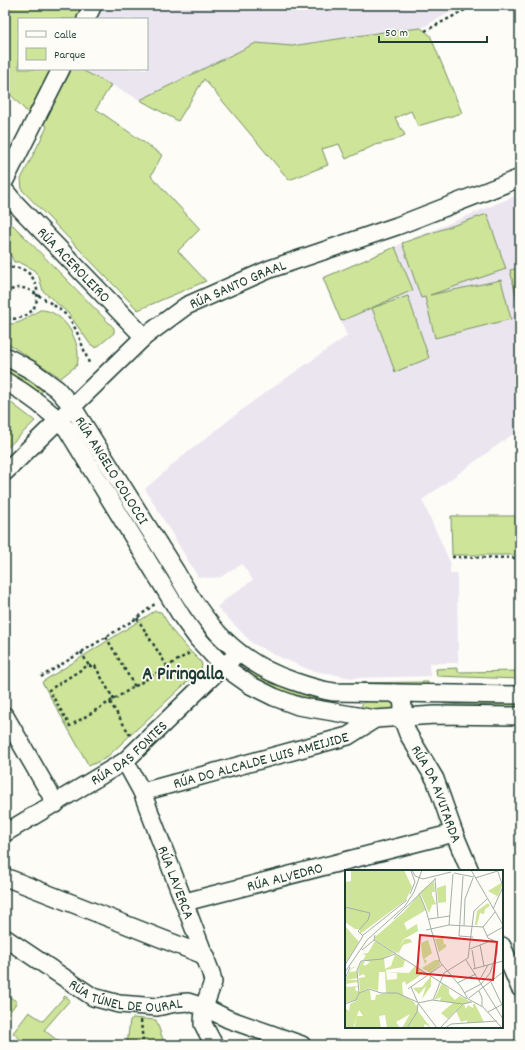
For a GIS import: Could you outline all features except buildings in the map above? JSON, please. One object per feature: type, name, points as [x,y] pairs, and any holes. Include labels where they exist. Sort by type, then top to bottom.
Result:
[{"type":"street","points":[[86,18],[93,5]]},
{"type":"street","points":[[5,180],[60,70]]},
{"type":"street","name":"RÚA SANTO GRAAL","points":[[5,472],[144,338],[186,306],[270,269],[397,226],[520,178]]},
{"type":"street","name":"RÚA ACEROLEIRO","points":[[5,191],[144,338]]},
{"type":"street","name":"RÚA ANGELO COLOCCI","points":[[5,356],[31,370],[57,389],[72,406],[197,607],[215,631],[240,654],[274,675],[318,690],[520,695]]},
{"type":"street","name":"RÚA ANGELO COLOCCI","points":[[5,381],[18,388],[42,406],[67,429],[182,617],[198,639],[222,666],[250,685],[274,697],[298,706],[375,719],[435,715],[520,716]]},
{"type":"street","points":[[182,617],[197,607]]},
{"type":"street","name":"RÚA DAS FONTES","points":[[5,833],[56,804],[125,761],[222,666],[240,654]]},
{"type":"street","points":[[356,716],[352,711],[351,704],[353,696],[357,692]]},
{"type":"street","points":[[394,693],[402,699],[402,718]]},
{"type":"street","points":[[5,716],[56,804]]},
{"type":"street","name":"RÚA DA AVUTARDA","points":[[402,718],[408,734],[435,778],[454,833],[470,870]]},
{"type":"street","name":"RÚA DO ALCALDE LUIS AMEIJIDE","points":[[142,792],[348,736],[375,719]]},
{"type":"street","name":"RÚA LAVERCA","points":[[125,761],[142,792],[206,956],[213,982],[204,1007]]},
{"type":"street","name":"RÚA ALVEDRO","points":[[185,902],[454,833]]},
{"type":"street","points":[[5,877],[206,956]]},
{"type":"street","name":"RÚA TÚNEL DE OURAL","points":[[5,938],[93,997],[119,1004],[157,1007],[176,1002],[188,1002],[204,1007],[228,1019],[302,1045]]},
{"type":"street","points":[[503,948],[520,988]]},
{"type":"street","points":[[204,1007],[203,1024],[214,1045]]},
{"type":"path","points":[[425,31],[465,10],[480,5]]},
{"type":"path","points":[[5,250],[9,268]]},
{"type":"path","points":[[5,269],[18,268],[26,272],[33,278],[37,285],[38,294],[36,304],[31,312],[23,317],[13,320],[5,318]]},
{"type":"path","points":[[5,292],[16,288],[23,288],[38,294],[68,317],[89,363]]},
{"type":"path","points":[[452,557],[520,558]]},
{"type":"path","points":[[41,677],[137,618],[157,602]]},
{"type":"path","points":[[137,618],[167,666]]},
{"type":"path","points":[[106,637],[135,687]]},
{"type":"path","points":[[114,700],[95,666],[87,666],[49,690],[70,726],[114,700],[193,650]]},
{"type":"path","points":[[81,652],[90,666]]},
{"type":"path","points":[[110,702],[131,737]]},
{"type":"path","points":[[141,1014],[143,1045]]},
{"type":"shaded area","points":[[102,5],[458,5],[459,8],[421,28],[383,32],[292,46],[256,43],[140,100],[82,70],[148,70],[148,18],[96,18]]},
{"type":"shaded area","points":[[520,194],[520,429],[422,500],[450,562],[450,573],[457,573],[458,663],[429,663],[430,676],[352,678],[310,670],[252,643],[217,607],[253,580],[242,564],[221,577],[198,577],[145,489],[178,460],[252,402],[347,336],[323,278],[402,243]]},
{"type":"green space","points":[[5,5],[85,5],[78,18],[18,18],[18,70],[51,70],[28,113],[5,89]]},
{"type":"green space","points":[[421,28],[430,35],[462,113],[418,126],[411,111],[395,118],[405,135],[393,141],[375,145],[346,159],[339,144],[322,149],[328,165],[289,180],[204,79],[178,121],[140,100],[256,43],[292,46],[383,32]]},
{"type":"green space","points":[[71,70],[82,70],[111,85],[96,109],[162,155],[151,176],[200,229],[178,251],[206,281],[138,310],[22,190],[21,179],[47,127],[43,122]]},
{"type":"green space","points":[[487,214],[506,269],[430,295],[501,280],[511,319],[435,338],[425,297],[421,298],[402,243]]},
{"type":"green space","points":[[9,225],[13,225],[114,328],[114,333],[96,348],[90,344],[69,314],[43,291],[39,277],[33,269],[19,262],[14,262],[7,248],[5,239],[6,230]]},
{"type":"green space","points":[[395,247],[413,290],[341,321],[323,278]]},
{"type":"green space","points":[[520,268],[520,312],[510,270]]},
{"type":"green space","points":[[408,296],[429,358],[395,372],[372,308]]},
{"type":"green space","points":[[40,310],[49,311],[64,321],[70,329],[77,347],[77,365],[61,378],[5,342],[5,324],[20,322]]},
{"type":"green space","points":[[5,366],[35,384],[42,390],[42,392],[40,393],[5,371]]},
{"type":"green space","points":[[5,398],[35,421],[5,450]]},
{"type":"green space","points":[[451,516],[520,516],[520,555],[452,555]]},
{"type":"green space","points":[[155,611],[161,612],[174,633],[201,662],[201,669],[106,758],[89,766],[42,682]]},
{"type":"green space","points":[[249,668],[326,697],[325,702],[281,691],[251,675],[248,670]]},
{"type":"green space","points":[[458,668],[458,672],[520,671],[520,679],[437,676],[436,669]]},
{"type":"green space","points":[[428,682],[428,685],[342,685],[342,683]]},
{"type":"green space","points":[[390,699],[397,703],[396,712],[364,711],[361,707],[363,703],[369,700]]},
{"type":"green space","points":[[444,699],[520,701],[520,707],[444,704]]},
{"type":"green space","points":[[6,994],[17,1002],[5,1018],[5,996]]},
{"type":"green space","points":[[65,996],[70,1000],[44,1030],[58,1041],[67,1045],[27,1045],[13,1033],[29,1012],[43,1021]]},
{"type":"green space","points":[[133,1018],[156,1020],[165,1045],[127,1045],[130,1020]]},
{"type":"district","name":"A Piringalla","points":[[183,672]]}]
